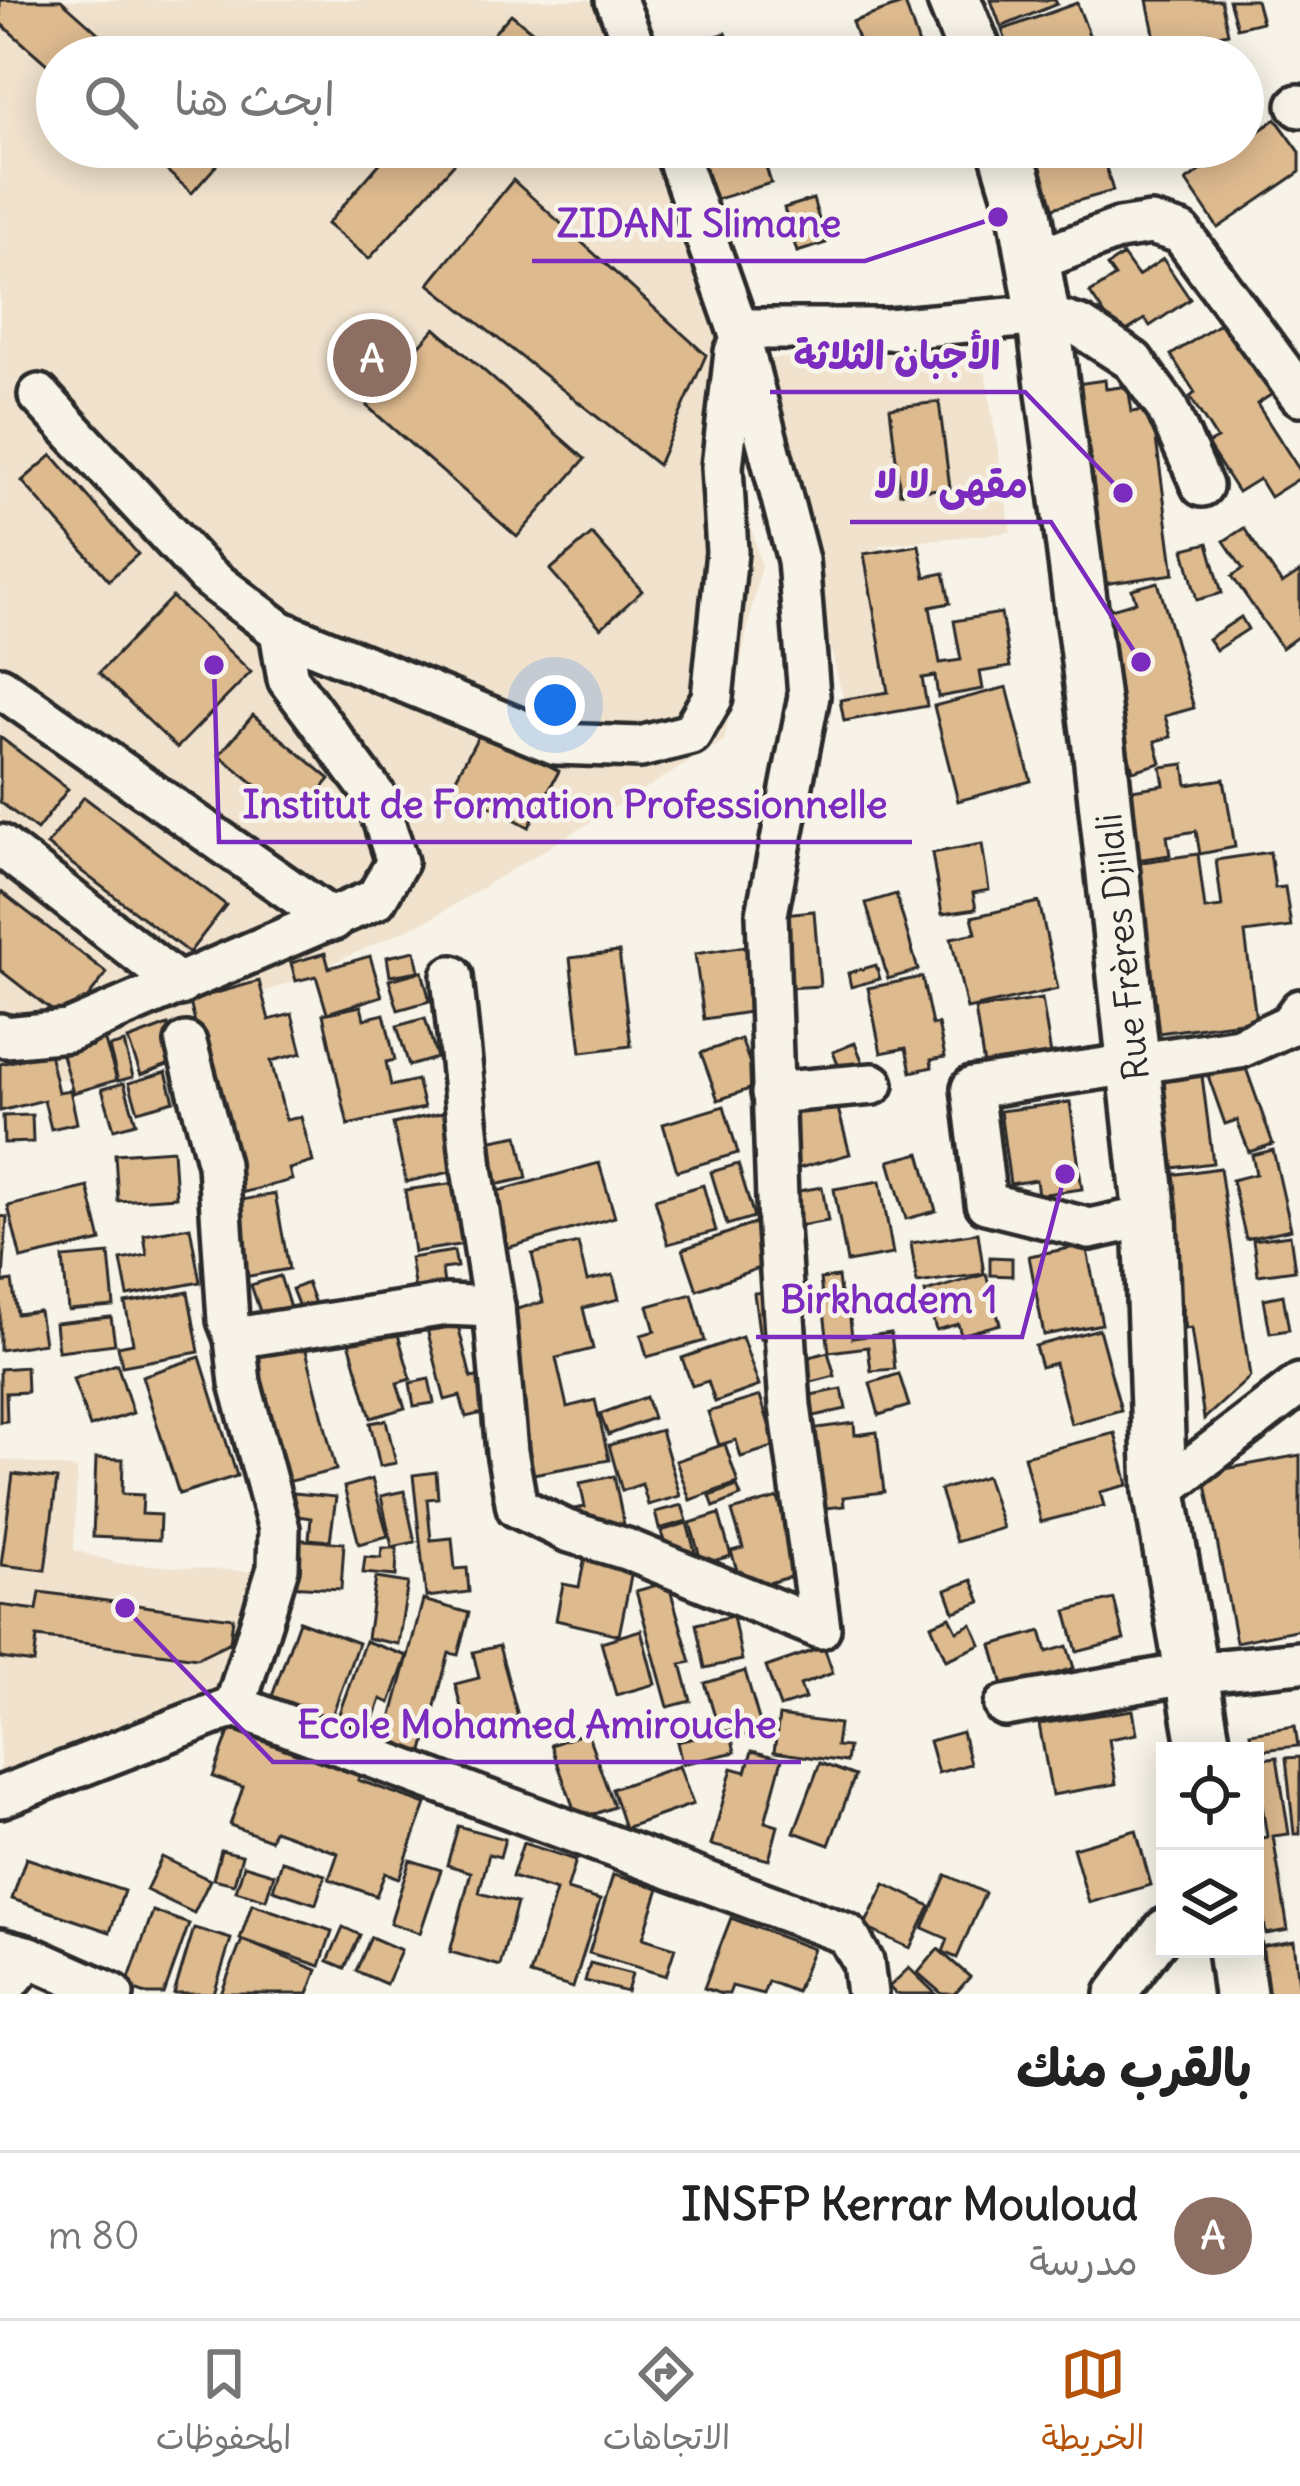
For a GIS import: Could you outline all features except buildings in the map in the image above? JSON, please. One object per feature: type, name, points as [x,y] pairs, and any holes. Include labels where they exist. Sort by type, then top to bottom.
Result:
[{"type":"main road","points":[[954,0],[969,36]]},
{"type":"main road","name":"Rue Frères Djilali","points":[[1011,168],[1025,213],[1043,315],[1136,1062],[1150,1216],[1160,1492],[1204,1742]]},
{"type":"street","points":[[616,0],[631,36]]},
{"type":"street","points":[[452,976],[517,1507],[567,1532],[626,1550],[820,1628],[790,1406],[767,914],[809,696],[798,560],[738,329],[681,168]]},
{"type":"street","points":[[1032,262],[1119,229],[1151,224],[1181,233],[1300,394]]},
{"type":"street","points":[[738,329],[889,329],[1043,315],[1081,327],[1133,361],[1167,408],[1202,486]]},
{"type":"street","points":[[39,395],[206,575],[280,631],[556,744],[640,747],[692,734],[712,698],[727,552],[722,467],[738,329]]},
{"type":"street","points":[[0,1034],[68,1031],[376,899],[397,862],[376,797],[288,679],[280,631]]},
{"type":"street","points":[[0,687],[333,920]]},
{"type":"street","points":[[0,845],[180,985]]},
{"type":"street","points":[[1150,1216],[1090,1229],[986,1203],[972,1088],[1239,1048],[1289,1025],[1300,1010]]},
{"type":"street","points":[[186,1043],[218,1164],[228,1320],[240,1383],[279,1529],[278,1568],[236,1706]]},
{"type":"street","points":[[772,1093],[873,1084]]},
{"type":"street","points":[[235,1338],[446,1305],[494,1307]]},
{"type":"street","points":[[1160,1492],[1300,1384]]},
{"type":"street","points":[[1005,1706],[1192,1673],[1300,1661]]},
{"type":"street","points":[[0,1797],[236,1706],[847,1934],[863,1962],[867,1994]]},
{"type":"street","points":[[1116,1994],[1156,1941]]},
{"type":"street","points":[[0,1992],[15,1953],[113,1994]]},
{"type":"shaded area","points":[[0,0],[601,0],[614,36],[36,36],[36,168],[662,168],[716,318],[728,383],[720,407],[761,565],[724,741],[432,918],[291,982],[189,1019],[94,1072],[45,1083],[0,1084]]},
{"type":"shaded area","points":[[982,352],[1011,532],[879,545],[920,697],[847,713],[757,359]]},
{"type":"shaded area","points":[[0,1459],[77,1469],[74,1550],[117,1563],[258,1572],[222,1697],[0,1784]]},
{"type":"place","name":"ZIDANI Slimane","points":[[998,217]]},
{"type":"place","name":"INSFP Kerrar Mouloud","points":[[372,358]]},
{"type":"place","name":"الأجبان الثلاثة","points":[[1123,493]]},
{"type":"place","name":"مقهى لا لا","points":[[1141,662]]},
{"type":"place","name":"Institut de Formation Professionnelle","points":[[214,665]]},
{"type":"place","name":"Birkhadem 1","points":[[1065,1174]]},
{"type":"place","name":"Ecole Mohamed Amirouche","points":[[125,1608]]}]
